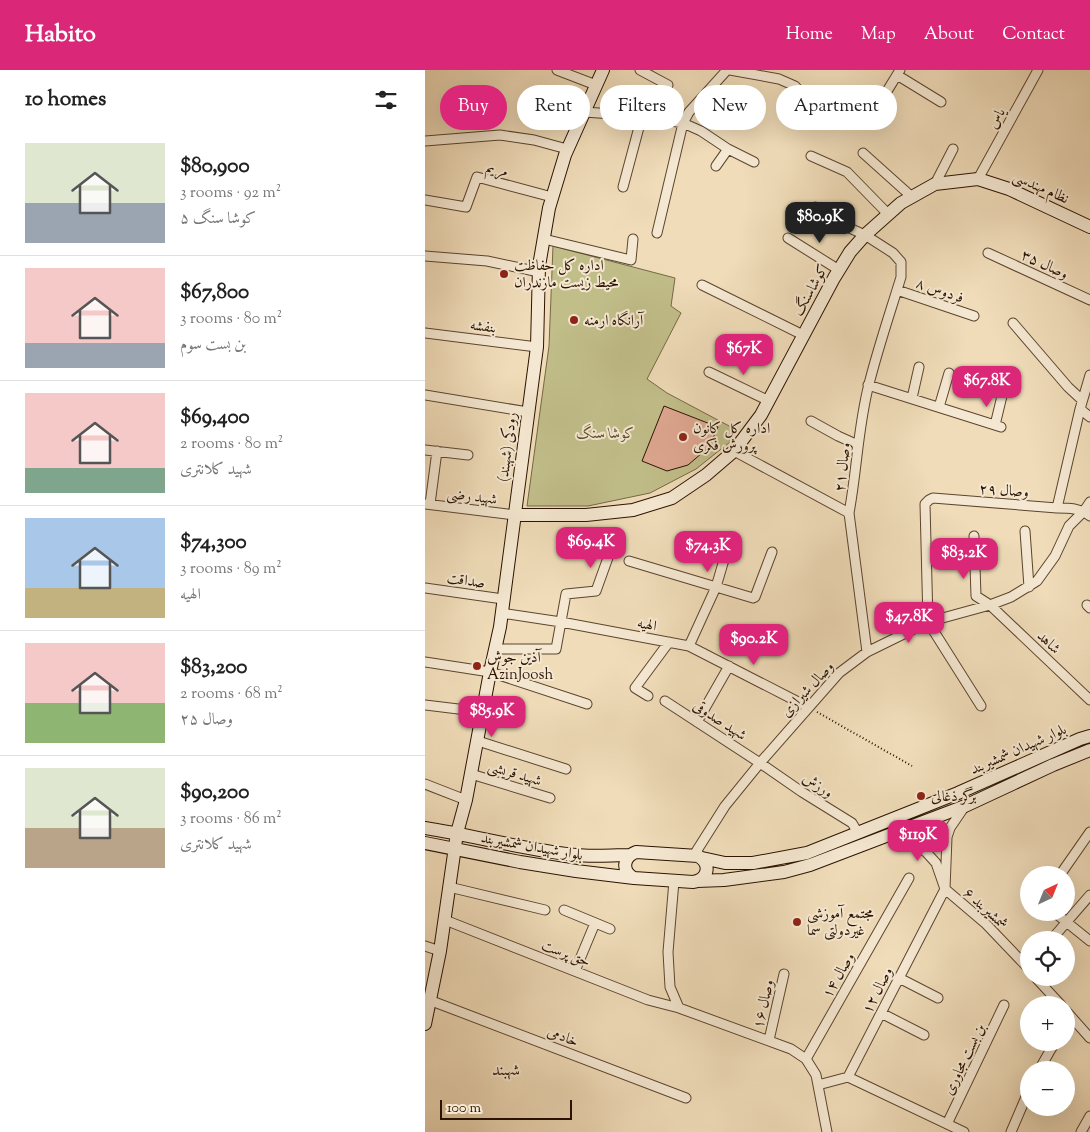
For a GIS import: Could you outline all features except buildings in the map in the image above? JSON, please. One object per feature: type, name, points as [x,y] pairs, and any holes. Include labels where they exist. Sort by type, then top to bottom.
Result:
[{"type":"main road","name":"رودکی (شهبند)","points":[[590,97],[603,70]]},
{"type":"main road","name":"رودکی (شهبند)","points":[[455,849],[457,833],[467,800],[501,613],[537,347],[539,272],[549,208],[567,149],[575,130]]},
{"type":"main road","name":"کوشاسنگ","points":[[515,515],[586,515],[633,510],[673,498],[706,475],[733,451],[761,415],[850,252],[901,203],[935,184],[978,179]]},
{"type":"main road","name":"نظام مهندسی","points":[[978,179],[1009,189],[1090,227]]},
{"type":"main road","name":"بلوار شهیدان شمشیربند","points":[[425,828],[457,833],[522,848],[578,855],[630,855],[640,852],[698,856],[725,863],[753,863],[807,852],[957,793],[1090,736]]},
{"type":"main road","name":"بلوار شهیدان شمشیربند","points":[[425,843],[520,862],[635,878],[674,881],[724,880],[784,872],[838,855],[965,806],[1090,750]]},
{"type":"main road","points":[[425,1024],[428,999],[440,951],[455,849]]},
{"type":"main road","points":[[630,855],[626,862],[626,869],[635,878]]},
{"type":"main road","points":[[697,881],[704,877],[707,869],[698,856]]},
{"type":"street","points":[[557,70],[596,85]]},
{"type":"street","points":[[640,70],[666,85]]},
{"type":"street","points":[[684,120],[689,112],[728,70],[779,79],[793,85]]},
{"type":"street","name":"یاس","points":[[978,179],[1038,70]]},
{"type":"street","points":[[891,85],[899,72],[941,102]]},
{"type":"street","points":[[684,122],[754,162]]},
{"type":"street","points":[[623,187],[638,130]]},
{"type":"street","points":[[657,233],[681,130]]},
{"type":"street","points":[[425,141],[500,135],[534,140],[567,149]]},
{"type":"street","points":[[717,166],[728,149]]},
{"type":"street","points":[[935,184],[953,149]]},
{"type":"street","points":[[863,153],[912,197]]},
{"type":"street","points":[[811,156],[847,172],[888,214]]},
{"type":"street","name":"مریم","points":[[425,200],[466,207],[477,177],[552,197]]},
{"type":"street","points":[[815,207],[865,236]]},
{"type":"street","name":"وصال ۲۱","points":[[865,236],[893,253],[901,262],[901,277],[868,385],[849,513],[867,652]]},
{"type":"street","points":[[788,238],[839,270]]},
{"type":"street","points":[[544,239],[631,260],[633,239]]},
{"type":"street","name":"وصال ۳۵","points":[[988,253],[1090,300]]},
{"type":"street","points":[[425,256],[487,261],[539,272]]},
{"type":"street","points":[[701,285],[803,335]]},
{"type":"street","name":"فردوس ۸","points":[[897,290],[973,316]]},
{"type":"street","points":[[1013,323],[1068,387],[1090,417]]},
{"type":"street","name":"بنفشه","points":[[425,333],[537,347]]},
{"type":"street","points":[[912,398],[919,367]]},
{"type":"street","points":[[709,372],[769,401]]},
{"type":"street","points":[[939,407],[949,373]]},
{"type":"street","points":[[1057,508],[1081,404],[1090,375]]},
{"type":"street","points":[[868,385],[998,426],[1002,396]]},
{"type":"street","points":[[425,396],[528,412]]},
{"type":"street","points":[[811,421],[858,445]]},
{"type":"street","points":[[425,450],[468,455]]},
{"type":"street","points":[[428,504],[437,451]]},
{"type":"street","points":[[733,451],[849,513]]},
{"type":"street","name":"وصال ۲۹","points":[[928,622],[925,504],[929,500],[933,498],[1071,508],[1087,513]]},
{"type":"street","name":"وصال شیرازی","points":[[698,856],[725,806],[839,673],[867,652],[928,622],[990,605],[1011,597],[1029,587],[1037,581],[1055,556],[1069,526],[1087,513],[1090,502]]},
{"type":"street","name":"شهید رضی","points":[[428,504],[515,515]]},
{"type":"street","points":[[1025,532],[1029,587]]},
{"type":"street","name":"شاهد","points":[[974,536],[976,596],[990,605],[1090,700]]},
{"type":"street","points":[[495,649],[556,649],[567,594],[597,591],[614,541]]},
{"type":"street","points":[[689,646],[715,587],[726,553],[704,546]]},
{"type":"street","points":[[629,561],[753,598],[771,552]]},
{"type":"street","name":"صداقت","points":[[425,588],[503,599]]},
{"type":"street","name":"الهیه","points":[[501,613],[561,622],[689,646],[808,707]]},
{"type":"street","points":[[928,622],[981,706]]},
{"type":"street","points":[[648,696],[635,688],[669,642]]},
{"type":"street","points":[[425,662],[490,672],[587,704]]},
{"type":"street","points":[[697,722],[729,666]]},
{"type":"street","name":"شهید صدوقی","points":[[665,701],[760,763]]},
{"type":"street","points":[[425,705],[483,712]]},
{"type":"street","points":[[478,741],[566,769]]},
{"type":"street","name":"ورزش","points":[[760,763],[852,823],[857,833]]},
{"type":"street","name":"شهید قریشی","points":[[471,774],[550,798]]},
{"type":"street","points":[[425,784],[467,800]]},
{"type":"street","name":"شمشیربند ۶","points":[[945,889],[947,838],[950,828],[965,806]]},
{"type":"street","points":[[1065,866],[1090,832]]},
{"type":"street","name":"شمشیربند ۶","points":[[893,833],[925,852],[935,863],[945,889],[985,923],[1020,959]]},
{"type":"street","name":"وصال ۱۴","points":[[806,1059],[909,878]]},
{"type":"street","points":[[674,881],[669,952],[670,987],[679,1008],[769,1040],[791,1049],[806,1059],[816,1075],[827,1132]]},
{"type":"street","points":[[449,887],[545,910]]},
{"type":"street","name":"وصال ۱۲","points":[[848,1077],[945,889]]},
{"type":"street","points":[[1059,931],[1090,894]]},
{"type":"street","points":[[564,910],[610,928]]},
{"type":"street","name":"حق پرست","points":[[445,920],[649,1000],[679,1008]]},
{"type":"street","points":[[1067,922],[1090,941]]},
{"type":"street","points":[[575,971],[595,923]]},
{"type":"street","points":[[425,946],[440,951]]},
{"type":"street","name":"وصال ۱۶","points":[[769,1040],[784,974]]},
{"type":"street","points":[[899,978],[938,998]]},
{"type":"street","points":[[1043,986],[1053,996]]},
{"type":"street","name":"خادمی","points":[[428,999],[686,1098]]},
{"type":"street","name":"بن بست مجاوری","points":[[947,1124],[1004,1005]]},
{"type":"street","points":[[881,1013],[924,1035]]},
{"type":"street","points":[[1075,1021],[1090,1038]]},
{"type":"street","points":[[818,1085],[848,1077],[964,1132]]},
{"type":"street","points":[[1011,1132],[1020,1111]]},
{"type":"street","points":[[1081,1132],[1090,1116]]},
{"type":"path","points":[[808,707],[912,766]]},
{"type":"green space","name":"کوشا سنگ","points":[[553,246],[675,278],[671,306],[681,313],[647,379],[667,393],[731,427],[730,442],[696,469],[650,493],[588,506],[527,506],[549,346]]},
{"type":"place","name":"اداره کل حفاظت محیط زیست مازندران","points":[[504,274]]},
{"type":"place","name":"آرانگاه ارمنه","points":[[574,320]]},
{"type":"place","name":"اداره کل کانون پرورش فکری","points":[[683,437]]},
{"type":"place","name":"آذین جوش AzinJoosh","points":[[477,666]]},
{"type":"place","name":"برگر ذغالی","points":[[921,796]]},
{"type":"place","name":"مجتمع آموزشی غیردولتی سما","points":[[797,922]]},
{"type":"district","name":"شهبند","points":[[506,1069]]}]
